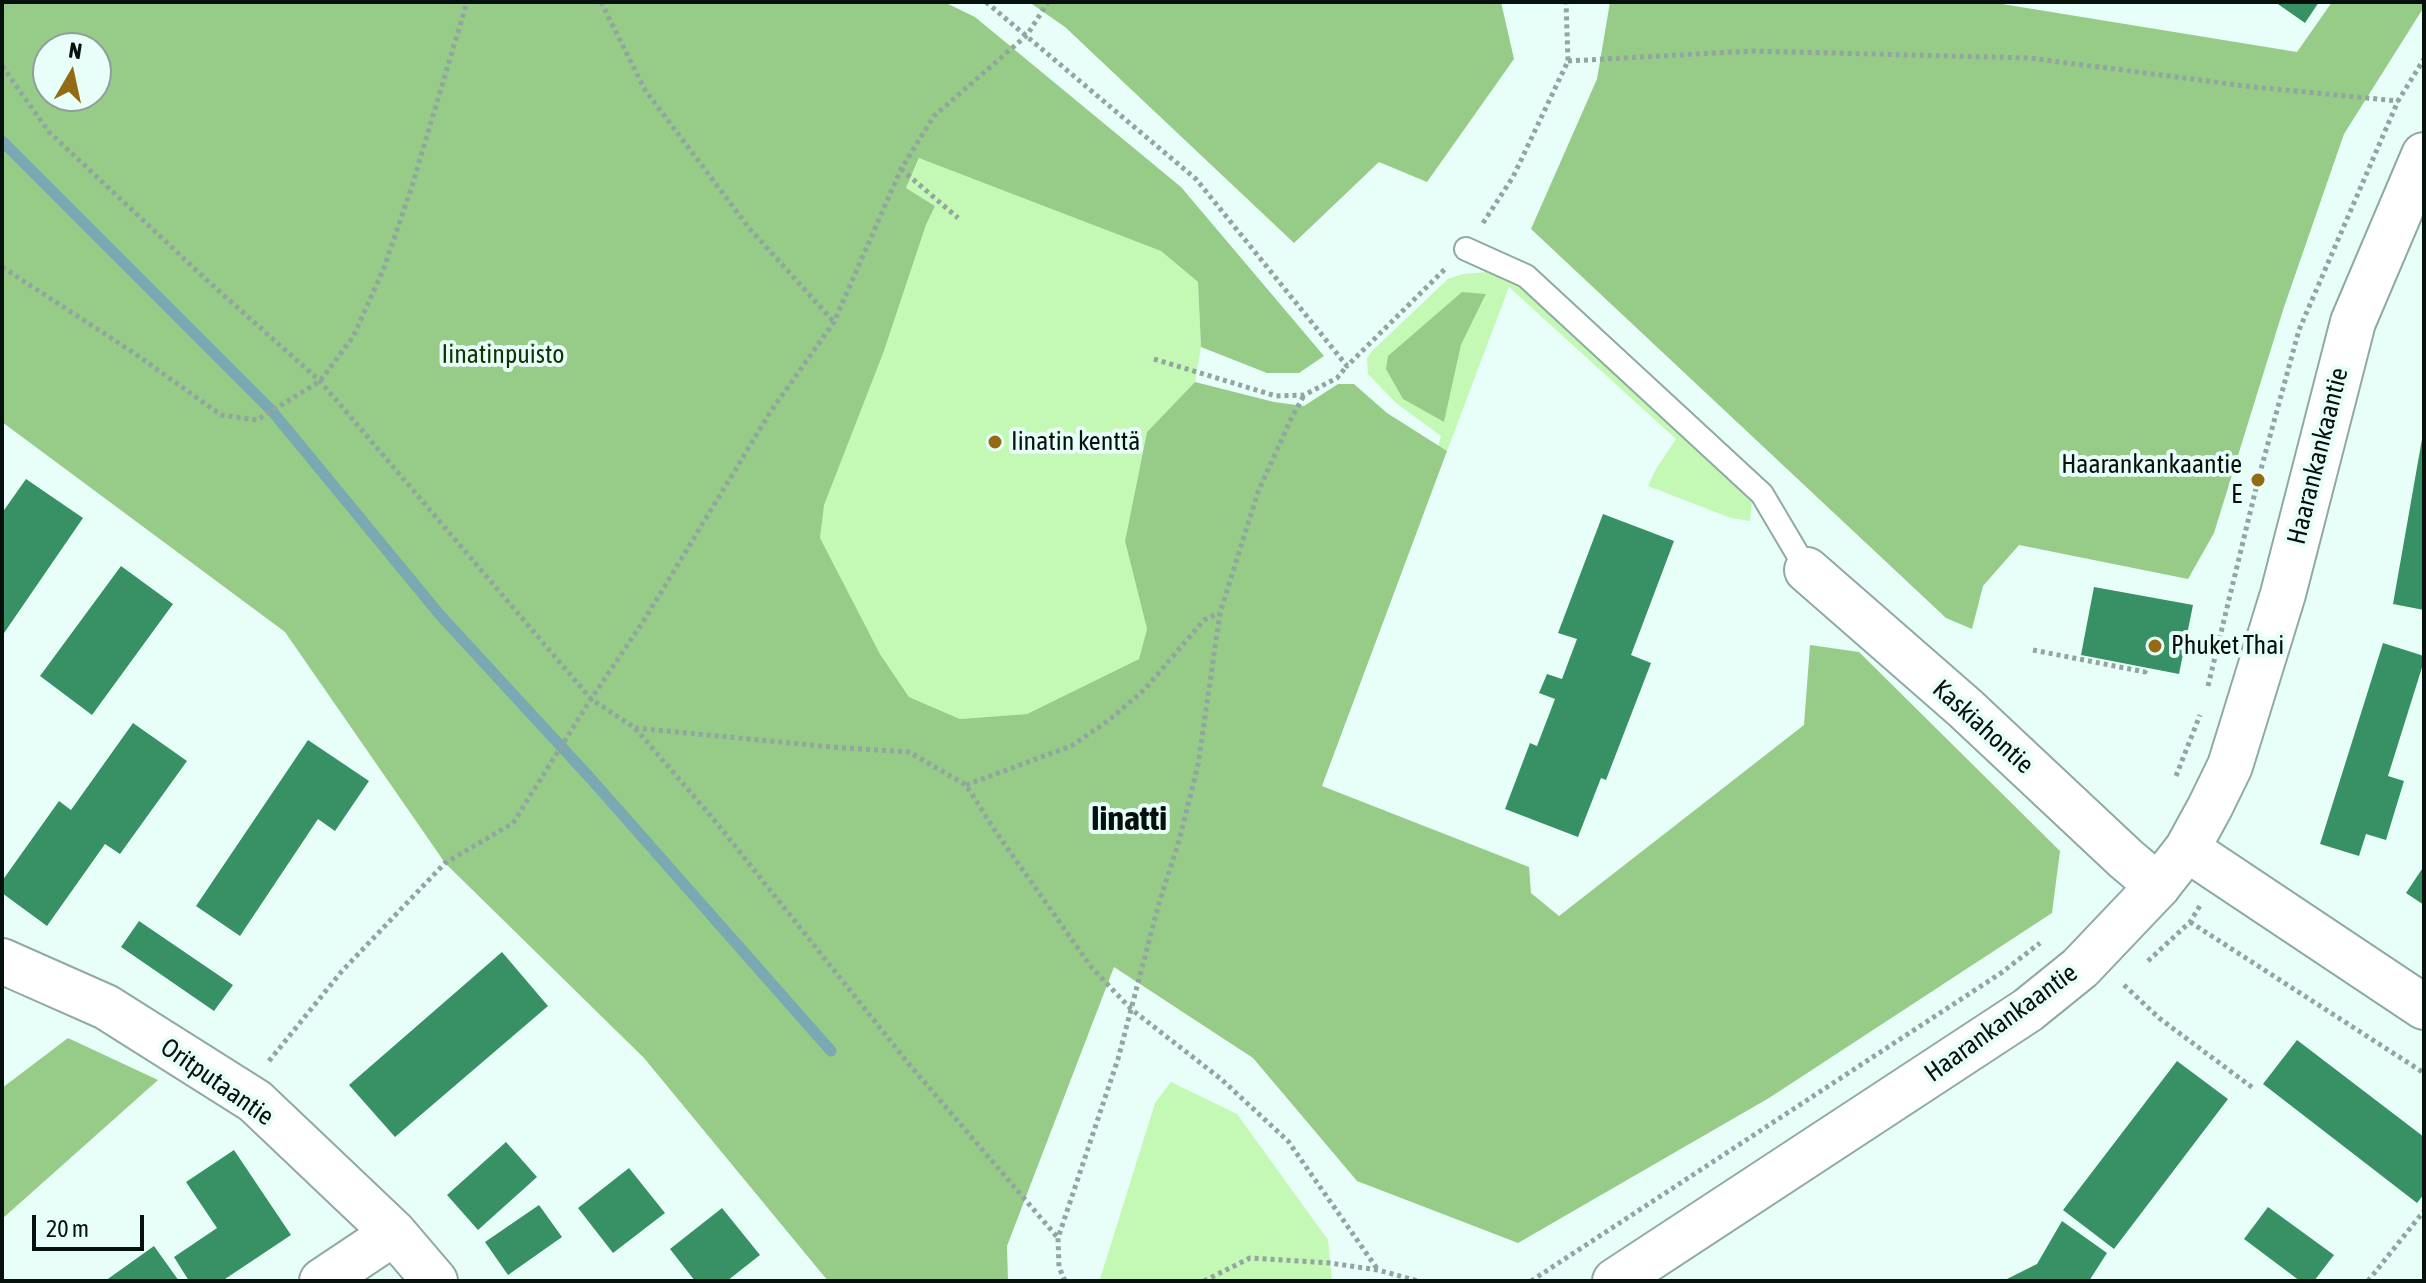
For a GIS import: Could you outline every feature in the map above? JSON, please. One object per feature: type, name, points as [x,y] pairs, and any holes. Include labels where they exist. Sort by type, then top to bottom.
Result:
[{"type":"street","name":"Haarankankaantie","points":[[1615,1281],[2028,1010],[2080,968],[2158,886],[2187,849],[2230,766],[2283,594],[2353,322],[2424,155]]},
{"type":"street","name":"Kaskiahontie","points":[[1807,570],[1965,708],[2158,886]]},
{"type":"street","points":[[2187,849],[2424,1007]]},
{"type":"street","name":"Oritputaantie","points":[[2,961],[106,1007],[255,1101],[394,1233],[435,1281]]},
{"type":"street","points":[[322,1281],[394,1233]]},
{"type":"lane","points":[[1466,249],[1526,276],[1762,494],[1807,570]]},
{"type":"path","points":[[2,267],[134,353],[221,415],[257,420],[320,381],[353,337],[384,268],[411,189],[467,2]]},
{"type":"path","points":[[601,2],[645,90],[749,228],[834,322]]},
{"type":"path","points":[[986,2],[1196,179],[1347,366]]},
{"type":"path","points":[[243,1094],[342,971],[445,863],[513,823],[643,622],[771,411],[834,322],[901,169],[934,116],[1027,35],[1048,2]]},
{"type":"path","points":[[1154,359],[1276,396],[1304,395],[1337,378],[1466,249],[1513,177],[1568,61],[1566,2]]},
{"type":"path","points":[[1568,61],[1752,51],[2029,58],[2254,87],[2398,101]]},
{"type":"path","points":[[2,66],[49,132],[320,381],[591,699],[635,728],[711,816],[908,1063],[1058,1238]]},
{"type":"path","points":[[901,169],[958,218]]},
{"type":"path","points":[[1065,1281],[1059,1267],[1058,1238],[1118,1059],[1159,903],[1179,841],[1198,765],[1220,613],[1258,492],[1304,395]]},
{"type":"path","points":[[966,785],[1071,746],[1108,721],[1145,689],[1204,620],[1220,613]]},
{"type":"path","points":[[2033,650],[2145,672],[2146,668]]},
{"type":"path","points":[[635,728],[909,752],[966,785],[1092,968],[1131,1009],[1221,1079],[1288,1141],[1378,1270]]},
{"type":"path","points":[[2190,922],[2424,1073]]},
{"type":"path","points":[[1531,1281],[2001,973],[2049,936]]},
{"type":"path","points":[[2124,985],[2159,1018],[2253,1088]]},
{"type":"path","points":[[2368,1281],[2424,1211]]},
{"type":"path","points":[[1204,1281],[1250,1258],[1330,1263],[1378,1270],[1418,1281]]},
{"type":"green space","name":"Iinatinpuisto","points":[[2,2],[944,2],[975,17],[1181,187],[1324,356],[1299,373],[1267,373],[1201,347],[1198,282],[1161,251],[919,158],[906,188],[935,206],[884,351],[824,505],[820,538],[880,654],[909,697],[960,719],[1027,714],[1139,659],[1147,629],[1125,541],[1147,432],[1195,382],[1274,402],[1304,406],[1338,384],[1354,384],[1387,413],[1447,451],[1322,786],[1529,867],[1531,893],[1559,916],[1804,725],[1810,645],[1859,652],[2060,851],[2052,913],[1769,1098],[1518,1243],[1357,1181],[1253,1058],[1114,967],[1007,1246],[1008,1281],[828,1281],[644,1058],[445,863],[285,632],[2,422]]},
{"type":"green space","points":[[1029,2],[1501,2],[1514,59],[1427,182],[1379,162],[1294,243],[1065,27]]},
{"type":"green space","points":[[1610,2],[1990,2],[2297,52],[2332,2],[2424,2],[2424,7],[2344,134],[2284,307],[2214,533],[2188,579],[2019,545],[1983,586],[1972,629],[1946,618],[1531,229],[1597,79]]},
{"type":"green space","points":[[920,157],[1161,251],[1198,282],[1201,347],[1195,382],[1147,432],[1125,541],[1147,629],[1139,659],[1027,714],[960,719],[909,697],[880,654],[820,539],[823,505],[884,351],[935,206],[906,188]]},
{"type":"green space","points":[[1486,272],[1506,275],[1523,285],[1748,491],[1752,500],[1750,521],[1731,518],[1648,486],[1676,439],[1509,287],[1447,451],[1438,447],[1441,436],[1396,403],[1368,374],[1367,358],[1448,279]],"holes":[[[1486,295],[1461,345],[1444,422],[1403,399]]]},
{"type":"green space","points":[[1462,292],[1486,294],[1461,345],[1444,422],[1403,399],[1386,369],[1388,356]]},
{"type":"green space","points":[[68,1038],[158,1080],[2,1219],[2,1088]]},
{"type":"green space","points":[[1171,1082],[1237,1114],[1328,1240],[1332,1281],[1100,1279],[1155,1103]]},
{"type":"building","points":[[2275,2],[2319,2],[2305,23]]},
{"type":"building","points":[[2424,439],[2424,610],[2393,604]]},
{"type":"building","points":[[26,479],[83,518],[2,636],[2,513]]},
{"type":"building","points":[[1603,514],[1674,541],[1631,655],[1651,663],[1606,780],[1601,778],[1578,837],[1505,809],[1530,743],[1537,746],[1555,699],[1539,693],[1547,674],[1562,679],[1577,639],[1558,633]]},
{"type":"building","points":[[121,566],[173,604],[92,715],[40,676]]},
{"type":"building","points":[[2094,587],[2193,605],[2179,674],[2081,655]]},
{"type":"building","points":[[2383,643],[2424,656],[2424,661],[2388,776],[2404,781],[2386,840],[2366,834],[2359,856],[2320,844]]},
{"type":"building","points":[[133,723],[187,761],[120,854],[105,844],[47,926],[2,893],[2,881],[59,801],[71,810]]},
{"type":"building","points":[[308,740],[369,781],[335,831],[318,819],[240,936],[196,906]]},
{"type":"building","points":[[2424,866],[2424,905],[2406,893]]},
{"type":"building","points":[[139,921],[233,985],[214,1011],[121,947]]},
{"type":"building","points":[[502,952],[548,1006],[395,1137],[349,1085]]},
{"type":"building","points":[[2297,1040],[2424,1137],[2424,1194],[2417,1203],[2263,1084]]},
{"type":"building","points":[[2177,1061],[2228,1099],[2114,1249],[2063,1210]]},
{"type":"building","points":[[506,1142],[537,1177],[478,1230],[447,1195]]},
{"type":"building","points":[[234,1150],[291,1235],[222,1281],[189,1281],[174,1257],[217,1228],[186,1182]]},
{"type":"building","points":[[629,1168],[665,1213],[613,1253],[578,1208]]},
{"type":"building","points":[[539,1205],[562,1237],[508,1275],[485,1242]]},
{"type":"building","points":[[2268,1207],[2334,1255],[2314,1281],[2300,1281],[2244,1239]]},
{"type":"building","points":[[722,1208],[760,1255],[727,1281],[695,1281],[670,1249]]},
{"type":"building","points":[[2062,1221],[2107,1253],[2089,1281],[2003,1281],[2037,1264]]},
{"type":"building","points":[[154,1246],[179,1281],[105,1281]]},
{"type":"waterway","points":[[2,141],[272,411],[440,615],[592,780],[831,1051]]},
{"type":"place","name":"Iinatin kenttä","points":[[995,442]]},
{"type":"place","name":"Haarankankaantie E","points":[[2258,480]]},
{"type":"place","name":"Phuket Thai","points":[[2155,646]]},
{"type":"district","name":"Iinatti","points":[[1129,819]]}]
